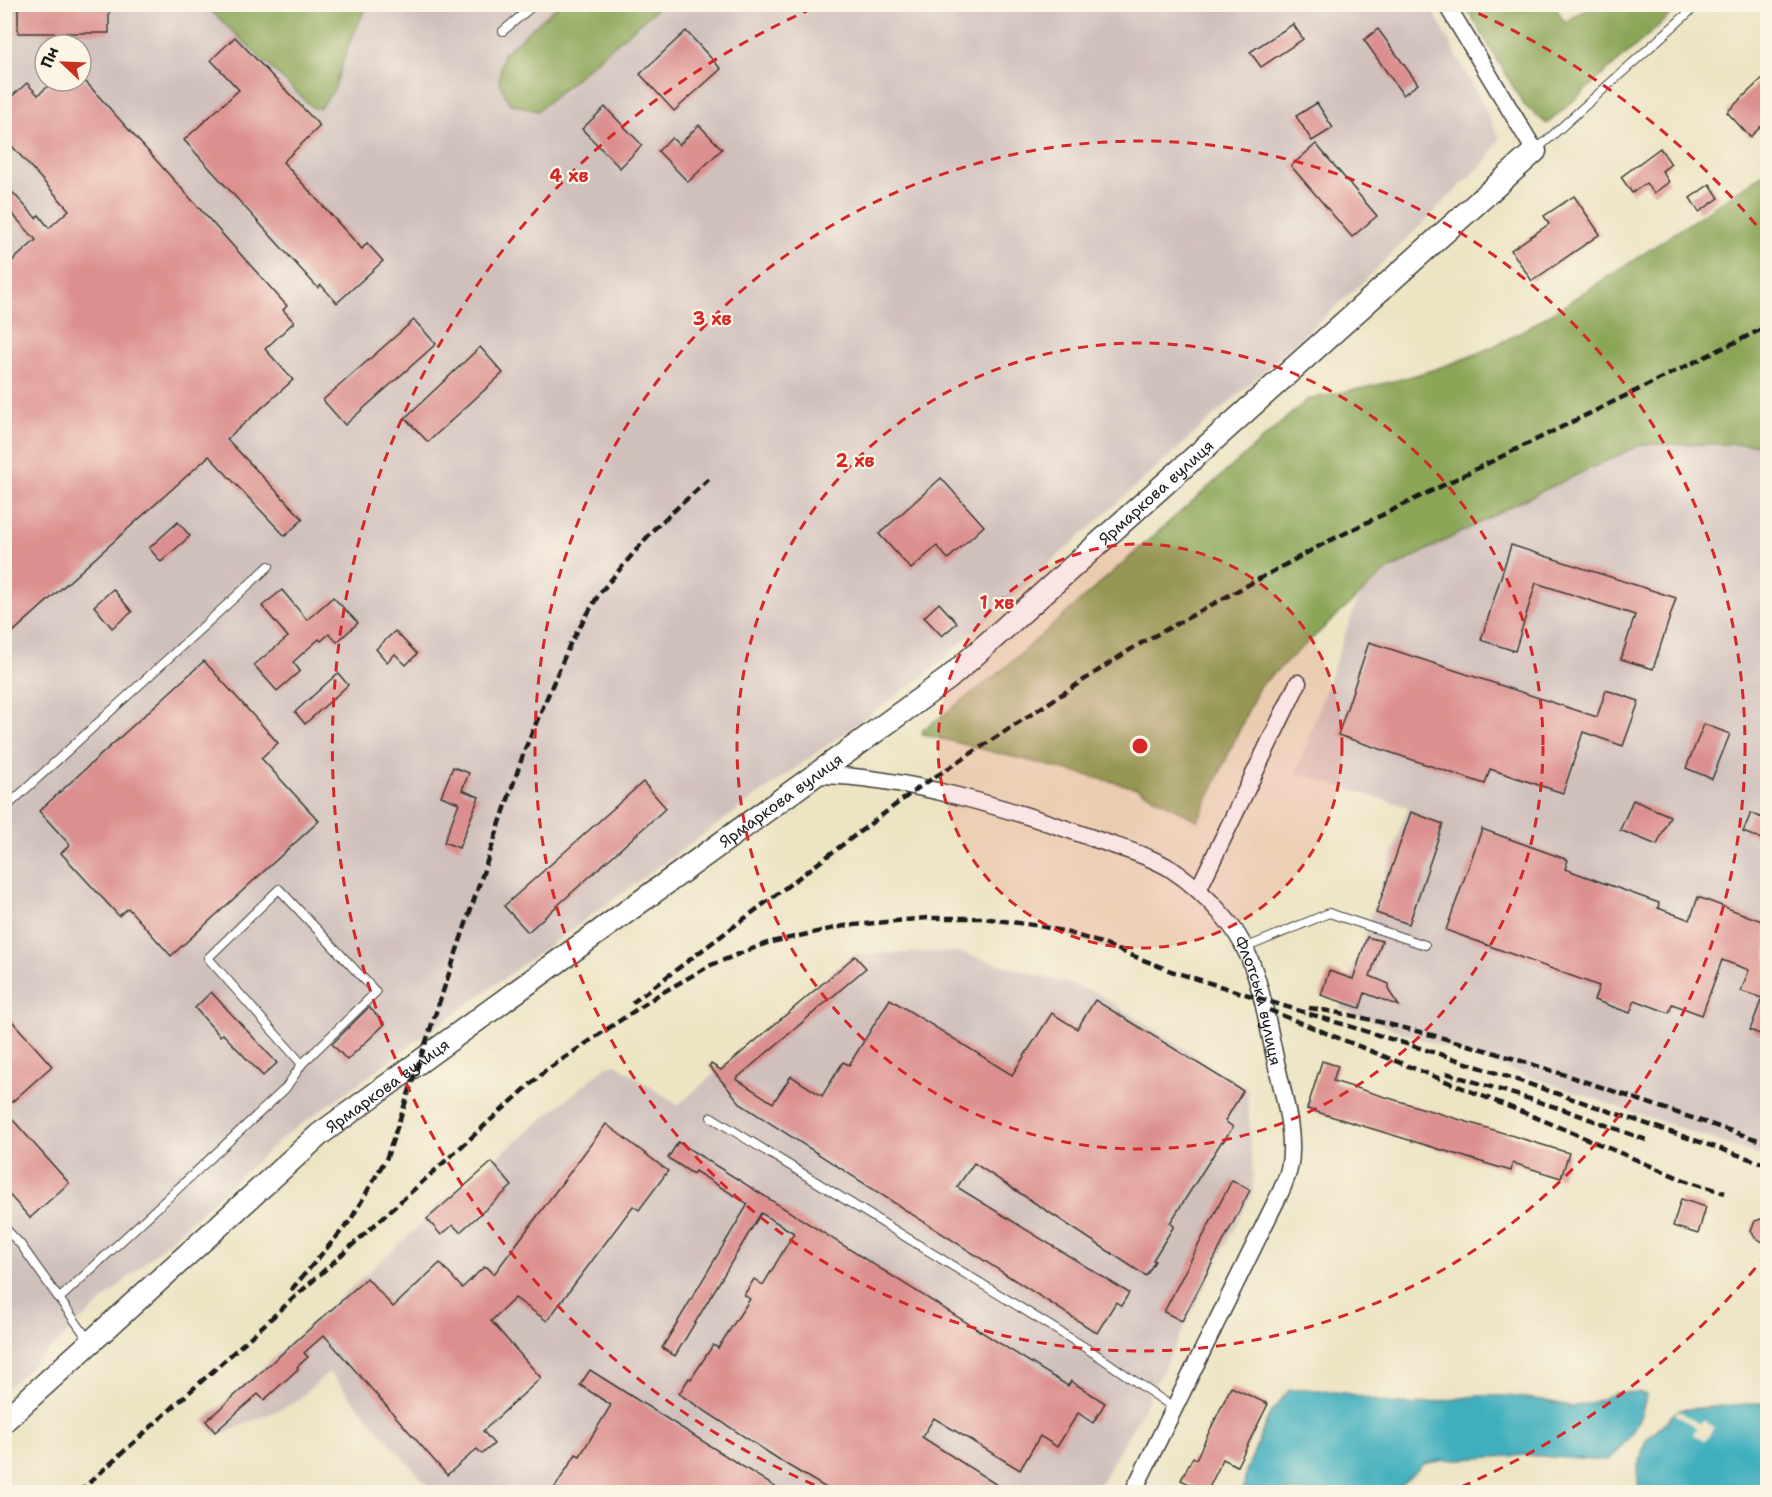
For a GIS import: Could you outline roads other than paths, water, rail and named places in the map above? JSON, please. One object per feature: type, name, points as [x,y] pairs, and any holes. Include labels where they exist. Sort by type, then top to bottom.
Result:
[{"type":"street","points":[[1446,4],[1535,151]]},
{"type":"street","name":"Ярмаркова вулиця","points":[[4,1421],[320,1134],[950,678],[1535,151]]},
{"type":"street","points":[[1198,890],[1298,683]]},
{"type":"street","name":"Флотська вулиця","points":[[817,775],[857,776],[977,801],[1074,831],[1147,857],[1171,869],[1198,890],[1226,919],[1245,948],[1260,989],[1286,1110],[1290,1141],[1289,1169],[1281,1191],[1133,1492]]},
{"type":"lane","points":[[503,31],[535,4]]},
{"type":"lane","points":[[1535,151],[1698,4]]},
{"type":"lane","points":[[4,809],[269,566]]},
{"type":"lane","points":[[59,1299],[285,1089],[302,1064],[376,992],[279,889],[208,958],[302,1064]]},
{"type":"lane","points":[[1245,948],[1329,913],[1425,945]]},
{"type":"lane","points":[[711,1117],[1094,1353],[1174,1408]]},
{"type":"lane","points":[[4,1227],[21,1245],[91,1343]]},
{"type":"water","points":[[1289,1390],[1319,1390],[1351,1394],[1381,1402],[1413,1405],[1476,1396],[1506,1396],[1543,1400],[1572,1407],[1594,1402],[1615,1393],[1638,1392],[1646,1395],[1633,1431],[1608,1461],[1526,1455],[1444,1460],[1424,1464],[1393,1492],[1244,1492],[1245,1474],[1269,1415]]},
{"type":"water","points":[[1767,1404],[1767,1492],[1639,1492],[1637,1469],[1646,1440],[1678,1410]]},
{"type":"railway","points":[[632,1003],[918,788],[1136,646],[1325,543],[1768,326]]},
{"type":"railway","points":[[291,1290],[350,1221],[387,1157],[525,749],[570,644],[599,594],[654,529],[710,478]]},
{"type":"railway","points":[[79,1492],[545,1071],[658,995],[711,965],[767,943],[844,926],[927,918],[983,918],[1066,932],[1101,943],[1171,971],[1452,1058],[1768,1165]]},
{"type":"railway","points":[[1309,1008],[1365,1018],[1464,1044],[1768,1143]]},
{"type":"railway","points":[[1269,1010],[1684,1180],[1725,1193]]},
{"type":"railway","points":[[1446,1073],[1565,1110],[1649,1141]]}]
